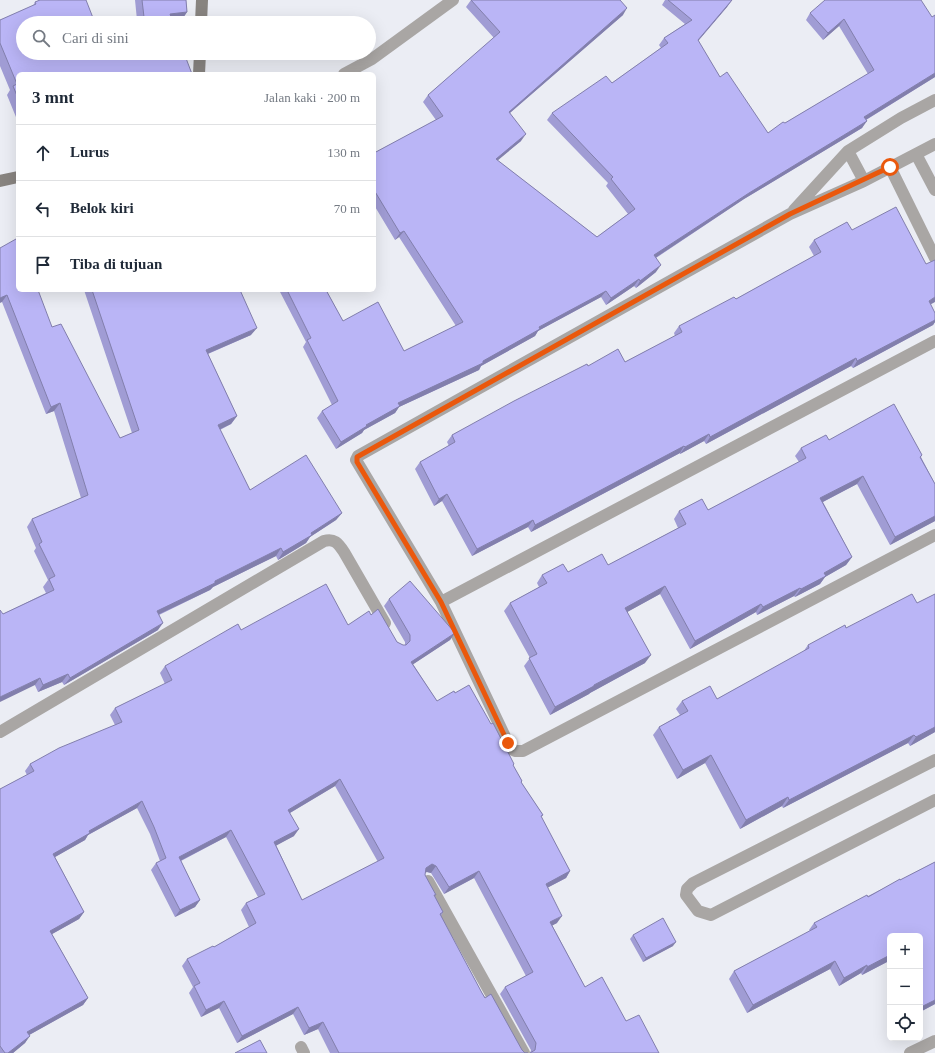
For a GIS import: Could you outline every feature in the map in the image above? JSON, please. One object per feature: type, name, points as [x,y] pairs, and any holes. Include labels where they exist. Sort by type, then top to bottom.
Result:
[{"type":"street","points":[[201,16],[202,0]]},
{"type":"street","points":[[376,56],[453,0]]},
{"type":"street","points":[[198,72],[199,60]]},
{"type":"street","points":[[348,72],[370,60]]},
{"type":"street","points":[[790,214],[848,151],[901,118],[935,100]]},
{"type":"street","points":[[935,144],[864,180],[790,214],[357,457],[357,462],[441,602],[511,749],[515,751],[523,751],[935,535]]},
{"type":"street","points":[[848,151],[864,180]]},
{"type":"street","points":[[916,154],[935,190]]},
{"type":"street","points":[[890,167],[935,258]]},
{"type":"street","points":[[0,181],[16,177]]},
{"type":"street","points":[[441,602],[935,340]]},
{"type":"street","points":[[0,732],[324,541],[330,539],[336,541],[344,552],[390,632]]},
{"type":"street","points":[[935,760],[693,883],[687,889],[686,895],[698,911],[711,915],[935,800]]},
{"type":"street","points":[[427,879],[524,1053]]},
{"type":"street","points":[[910,1053],[935,1041]]},
{"type":"building","points":[[40,0],[86,0],[92,16],[16,16],[16,60],[187,60],[191,72],[16,72],[16,82],[0,43],[0,20],[36,4],[35,2]]},
{"type":"building","points":[[142,0],[186,0],[187,12],[170,14],[171,16],[144,16]]},
{"type":"building","points":[[471,0],[620,0],[627,8],[509,112],[526,134],[496,159],[597,237],[635,209],[611,179],[613,177],[552,113],[606,76],[612,83],[668,43],[664,38],[692,20],[668,0],[732,0],[698,40],[720,77],[727,72],[768,133],[783,122],[785,123],[874,70],[844,19],[828,33],[810,13],[825,0],[921,0],[932,17],[935,15],[935,73],[864,117],[867,121],[749,193],[654,255],[661,265],[640,281],[639,279],[611,298],[606,291],[539,327],[540,329],[483,361],[483,363],[398,403],[400,406],[366,425],[367,426],[341,442],[322,411],[338,401],[307,340],[311,338],[288,292],[327,292],[343,321],[378,302],[404,351],[463,322],[404,231],[400,233],[376,193],[376,152],[443,116],[428,95],[500,32]]},
{"type":"building","points":[[16,84],[16,93],[13,86]]},
{"type":"building","points":[[896,207],[926,264],[935,260],[935,297],[929,301],[935,313],[935,320],[857,361],[856,358],[710,437],[709,434],[685,447],[684,446],[535,525],[533,520],[477,549],[447,494],[439,499],[420,462],[455,442],[452,435],[514,401],[587,364],[588,366],[618,349],[625,362],[682,332],[679,326],[734,297],[736,299],[821,252],[814,240],[847,222],[852,230]]},
{"type":"building","points":[[16,239],[16,292],[39,292],[52,327],[61,324],[120,438],[139,430],[93,292],[241,292],[257,328],[206,350],[237,416],[218,425],[250,490],[306,455],[342,513],[311,533],[312,535],[283,552],[281,548],[215,581],[215,583],[157,611],[163,623],[70,678],[68,674],[43,685],[40,678],[0,697],[0,610],[3,614],[54,590],[49,579],[55,576],[39,544],[42,542],[32,519],[88,495],[60,403],[51,407],[7,295],[0,298],[0,248]]},
{"type":"building","points":[[894,404],[922,455],[920,457],[935,484],[935,516],[895,537],[863,476],[820,498],[852,557],[824,573],[826,576],[763,607],[761,604],[695,641],[665,586],[625,608],[651,655],[555,707],[529,658],[537,654],[510,603],[547,583],[542,575],[563,564],[568,572],[602,554],[608,565],[686,524],[679,511],[702,499],[708,510],[806,458],[801,448],[826,435],[829,440]]},
{"type":"building","points":[[410,581],[455,633],[411,662],[437,701],[454,691],[455,693],[469,685],[491,724],[493,723],[514,764],[513,765],[522,781],[521,782],[543,815],[541,816],[570,871],[546,884],[562,916],[550,922],[585,987],[602,977],[626,1021],[639,1015],[659,1053],[530,1053],[535,1050],[536,1043],[505,987],[533,972],[479,871],[449,887],[436,866],[432,864],[426,868],[425,875],[443,912],[440,914],[485,998],[491,994],[525,1053],[339,1053],[323,1022],[309,1028],[298,1007],[242,1036],[224,1001],[206,1010],[194,986],[200,983],[187,959],[213,946],[214,947],[256,923],[246,903],[265,894],[231,830],[179,857],[200,900],[180,910],[156,863],[166,858],[142,801],[89,831],[90,833],[53,854],[84,912],[50,931],[88,998],[27,1032],[30,1036],[8,1053],[5,1053],[0,1046],[0,789],[34,771],[30,764],[59,748],[122,722],[115,708],[172,680],[165,666],[238,624],[241,630],[326,584],[348,625],[369,611],[371,615],[378,609],[397,642],[406,645],[410,641],[410,635],[389,599]],"holes":[[[340,779],[384,858],[302,900],[274,842],[299,829],[288,810]]]},
{"type":"building","points":[[912,594],[917,603],[935,594],[935,727],[916,737],[914,735],[789,800],[788,797],[746,820],[711,755],[683,770],[659,727],[688,711],[682,701],[710,686],[717,699],[809,648],[808,645],[845,625],[846,628]]},
{"type":"building","points":[[935,862],[935,1000],[923,1006],[923,933],[887,933],[887,957],[867,967],[867,965],[844,978],[835,961],[753,1005],[734,971],[817,927],[814,923],[867,895],[868,897]]},
{"type":"building","points":[[663,918],[676,942],[646,958],[633,935]]},
{"type":"building","points":[[260,1040],[267,1053],[235,1053]]},
{"type":"route","points":[[508,743],[441,602],[357,462],[357,457],[790,214],[890,167]]}]
